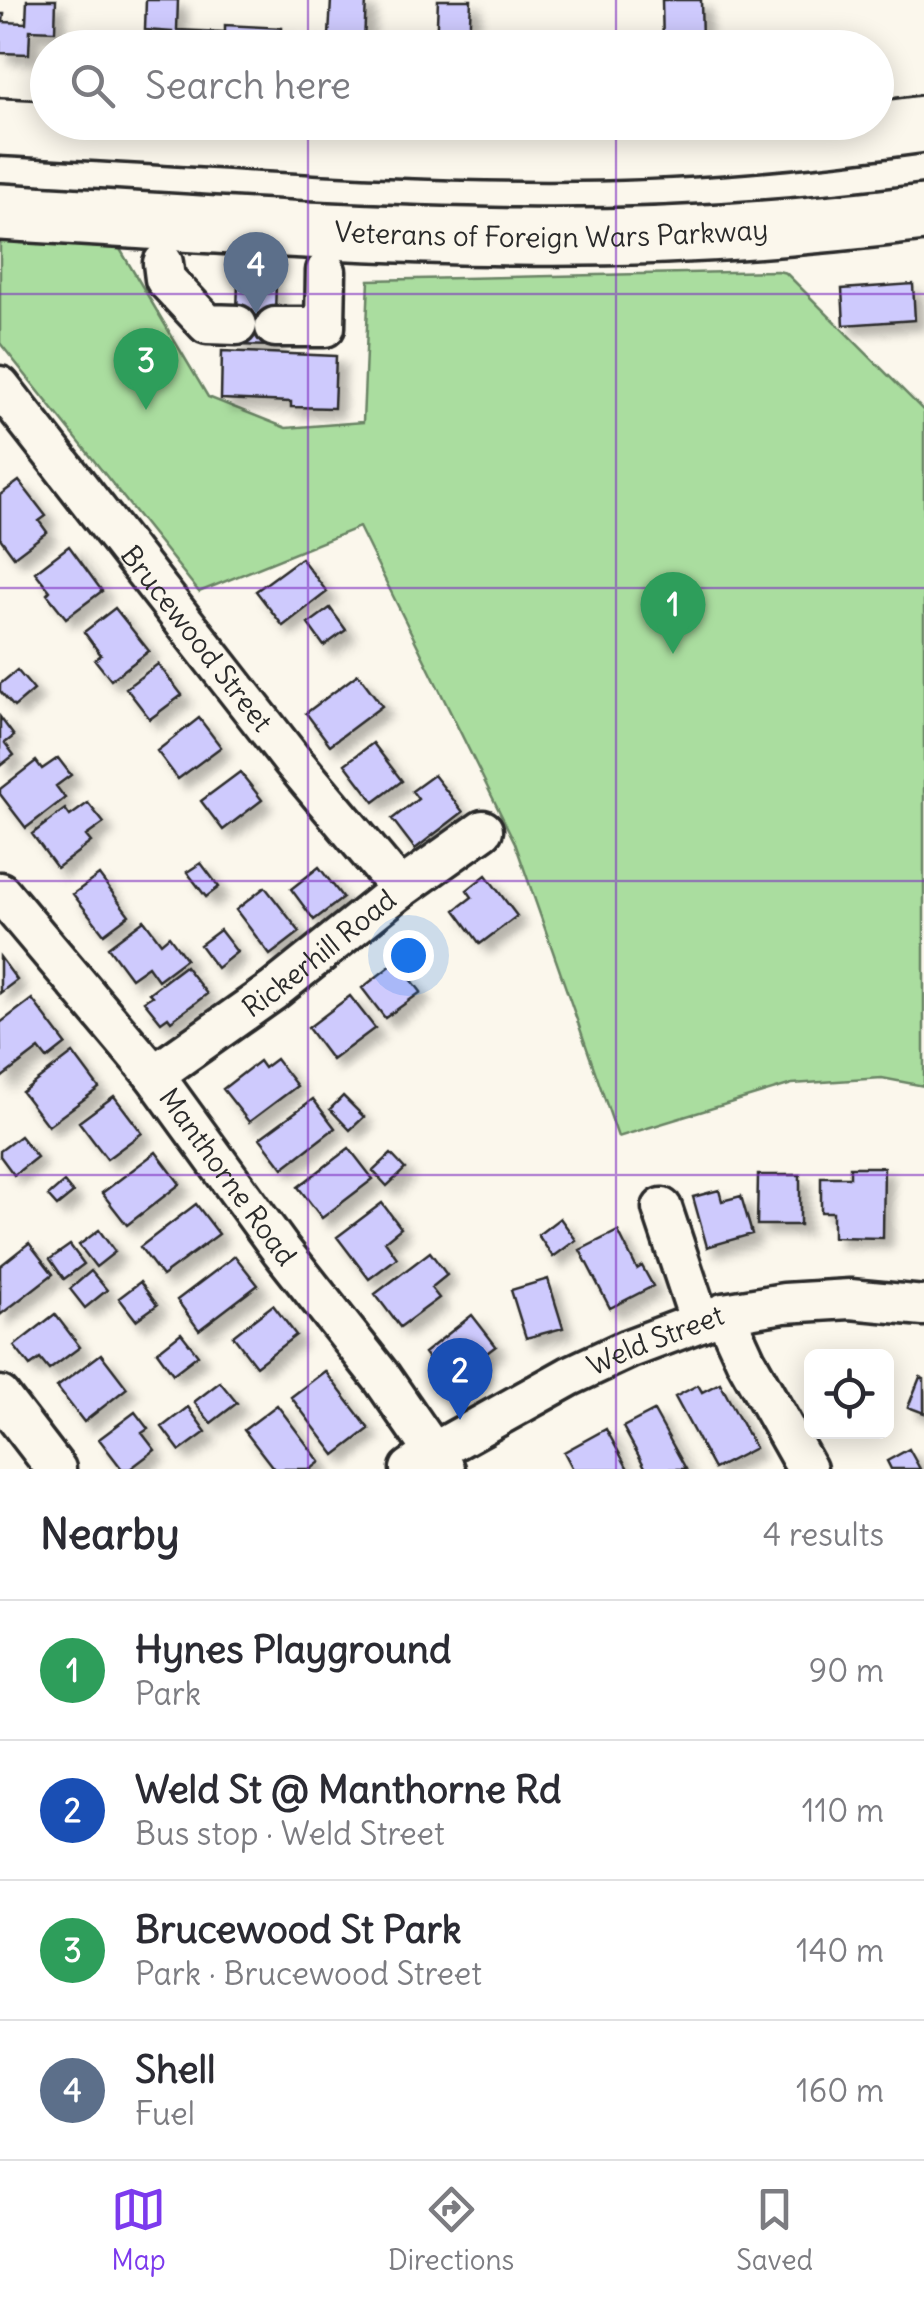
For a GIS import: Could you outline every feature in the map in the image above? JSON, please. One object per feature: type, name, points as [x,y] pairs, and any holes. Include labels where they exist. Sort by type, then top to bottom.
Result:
[{"type":"highway","points":[[894,127],[924,124]]},
{"type":"highway","points":[[10,213],[14,127]]},
{"type":"highway","points":[[256,140],[580,152],[783,140]]},
{"type":"highway","name":"Veterans of Foreign Wars Parkway","points":[[10,213],[567,238],[724,232],[924,213]]},
{"type":"street","points":[[163,263],[165,279],[207,324],[237,326]]},
{"type":"street","points":[[275,327],[326,327],[326,271]]},
{"type":"street","name":"Brucewood Street","points":[[0,386],[291,760],[400,889]]},
{"type":"street","name":"Rickerhill Road","points":[[154,1075],[273,991],[400,889],[484,830]]},
{"type":"street","name":"Manthorne Road","points":[[0,892],[154,1075],[382,1378],[430,1463]]},
{"type":"street","points":[[662,1208],[712,1318],[746,1361],[807,1469]]},
{"type":"street","name":"Weld Street","points":[[430,1463],[570,1376],[628,1349],[712,1318],[784,1303],[850,1299],[924,1306]]},
{"type":"street","points":[[0,1396],[56,1469]]},
{"type":"green space","points":[[0,238],[120,249],[208,397],[286,428],[363,422],[369,280],[786,273],[924,411],[924,1086],[882,1078],[792,1084],[618,1137],[515,843],[359,527],[199,592],[0,343]]},
{"type":"building","points":[[27,0],[56,0],[55,30],[30,30],[29,54],[0,53],[0,14],[4,14],[3,22],[26,23]]},
{"type":"building","points":[[146,0],[178,0],[177,30],[145,30]]},
{"type":"building","points":[[331,0],[366,0],[365,30],[329,30]]},
{"type":"building","points":[[438,0],[471,0],[470,30],[437,30]]},
{"type":"building","points":[[662,0],[701,0],[702,30],[663,30]]},
{"type":"building","points":[[225,25],[282,28],[225,30]]},
{"type":"building","points":[[238,281],[276,282],[274,346],[236,345]]},
{"type":"building","points":[[913,284],[915,320],[844,325],[842,289]]},
{"type":"building","points":[[222,351],[336,356],[334,408],[221,399]]},
{"type":"building","points":[[19,481],[46,516],[39,521],[47,532],[14,557],[0,538],[0,495]]},
{"type":"building","points":[[69,546],[102,591],[66,618],[35,572]]},
{"type":"building","points":[[301,558],[327,592],[283,626],[256,591]]},
{"type":"building","points":[[115,608],[149,651],[111,680],[95,660],[101,655],[84,632]]},
{"type":"building","points":[[330,608],[346,630],[324,646],[308,624]]},
{"type":"building","points":[[158,664],[182,695],[150,719],[126,688]]},
{"type":"building","points":[[17,670],[34,690],[14,707],[0,691],[0,684]]},
{"type":"building","points":[[358,674],[382,706],[330,745],[306,713]]},
{"type":"building","points":[[0,717],[14,736],[5,743],[14,755],[0,766]]},
{"type":"building","points":[[199,718],[221,747],[178,779],[157,751]]},
{"type":"building","points":[[373,743],[402,781],[374,802],[345,764]]},
{"type":"building","points":[[58,758],[71,775],[56,786],[65,798],[26,828],[0,789],[36,761],[42,769]]},
{"type":"building","points":[[240,772],[262,800],[223,830],[201,801]]},
{"type":"building","points":[[434,775],[463,812],[415,849],[392,819],[418,799],[412,791]]},
{"type":"building","points":[[88,803],[104,823],[86,836],[91,842],[57,868],[32,834],[65,809],[70,816]]},
{"type":"building","points":[[201,863],[219,887],[206,897],[187,872]]},
{"type":"building","points":[[319,867],[343,898],[314,920],[291,889]]},
{"type":"building","points":[[99,875],[129,915],[104,934],[73,894]]},
{"type":"building","points":[[486,875],[517,916],[480,944],[455,910],[472,897],[467,890]]},
{"type":"building","points":[[265,887],[300,932],[270,955],[236,910]]},
{"type":"building","points":[[144,920],[161,943],[169,936],[186,959],[158,980],[148,966],[131,978],[108,947]]},
{"type":"building","points":[[220,930],[237,952],[217,968],[200,945]]},
{"type":"building","points":[[0,957],[17,980],[0,993]]},
{"type":"building","points":[[397,961],[421,992],[385,1018],[362,988]]},
{"type":"building","points":[[185,966],[207,994],[171,1021],[168,1017],[161,1022],[144,1001]]},
{"type":"building","points":[[350,996],[375,1028],[332,1060],[308,1028]]},
{"type":"building","points":[[32,999],[66,1044],[47,1059],[39,1049],[1,1078],[0,1023]]},
{"type":"building","points":[[73,1053],[99,1088],[48,1126],[22,1092]]},
{"type":"building","points":[[276,1059],[297,1086],[249,1122],[223,1089],[259,1061],[264,1068]]},
{"type":"building","points":[[114,1096],[142,1133],[107,1159],[79,1122]]},
{"type":"building","points":[[343,1096],[364,1117],[350,1130],[330,1109]]},
{"type":"building","points":[[313,1099],[335,1128],[283,1168],[260,1138]]},
{"type":"building","points":[[20,1136],[37,1157],[14,1175],[0,1151]]},
{"type":"building","points":[[349,1148],[373,1179],[322,1218],[298,1187]]},
{"type":"building","points":[[156,1152],[180,1184],[127,1225],[102,1193]]},
{"type":"building","points":[[391,1154],[405,1169],[387,1186],[373,1171]]},
{"type":"building","points":[[850,1167],[884,1167],[883,1238],[833,1237],[833,1212],[821,1212],[821,1177],[850,1177]]},
{"type":"building","points":[[758,1175],[800,1175],[800,1225],[757,1225]]},
{"type":"building","points":[[64,1182],[73,1193],[57,1206],[48,1196]]},
{"type":"building","points":[[719,1190],[722,1201],[741,1196],[752,1234],[707,1247],[693,1197]]},
{"type":"building","points":[[382,1203],[401,1228],[385,1241],[397,1258],[369,1279],[337,1237]]},
{"type":"building","points":[[196,1204],[219,1234],[162,1276],[140,1247]]},
{"type":"building","points":[[560,1218],[576,1240],[553,1257],[538,1235]]},
{"type":"building","points":[[99,1230],[115,1252],[96,1267],[79,1245]]},
{"type":"building","points":[[618,1231],[637,1269],[642,1266],[653,1286],[610,1308],[580,1250]]},
{"type":"building","points":[[29,1243],[53,1274],[0,1315],[0,1266]]},
{"type":"building","points":[[70,1245],[84,1264],[64,1279],[50,1259]]},
{"type":"building","points":[[430,1252],[447,1275],[431,1288],[439,1298],[400,1327],[375,1294]]},
{"type":"building","points":[[235,1256],[258,1285],[199,1330],[177,1300]]},
{"type":"building","points":[[91,1271],[107,1290],[85,1308],[70,1289]]},
{"type":"building","points":[[548,1279],[563,1328],[526,1338],[511,1290]]},
{"type":"building","points":[[140,1282],[157,1305],[136,1320],[119,1298]]},
{"type":"building","points":[[273,1305],[296,1335],[256,1366],[233,1336]]},
{"type":"building","points":[[55,1314],[80,1347],[49,1370],[40,1359],[30,1366],[14,1346]]},
{"type":"building","points":[[472,1315],[496,1346],[475,1362],[482,1372],[454,1393],[424,1353]]},
{"type":"building","points":[[181,1333],[198,1355],[173,1374],[157,1352]]},
{"type":"building","points":[[101,1354],[127,1388],[84,1422],[57,1387]]},
{"type":"building","points":[[325,1371],[369,1429],[335,1455],[291,1397]]},
{"type":"building","points":[[920,1377],[924,1379],[924,1413],[908,1407]]},
{"type":"building","points":[[220,1382],[237,1403],[211,1423],[194,1402]]},
{"type":"building","points":[[720,1383],[755,1448],[714,1469],[675,1397],[698,1385],[702,1392]]},
{"type":"building","points":[[277,1405],[320,1462],[311,1469],[274,1469],[244,1430]]},
{"type":"building","points":[[188,1407],[206,1432],[180,1451],[162,1427]]},
{"type":"building","points":[[654,1411],[686,1469],[646,1469],[623,1427]]},
{"type":"building","points":[[135,1412],[148,1429],[142,1433],[155,1450],[130,1469],[122,1469],[99,1439]]},
{"type":"building","points":[[606,1429],[628,1469],[573,1469],[564,1452]]},
{"type":"building","points":[[909,1449],[920,1469],[891,1469],[887,1461]]},
{"type":"place","name":"Shell","points":[[256,314]]},
{"type":"place","name":"Brucewood St Park","points":[[146,410]]},
{"type":"place","name":"Hynes Playground","points":[[673,654]]},
{"type":"place","name":"Weld St @ Manthorne Rd","points":[[460,1420]]}]
